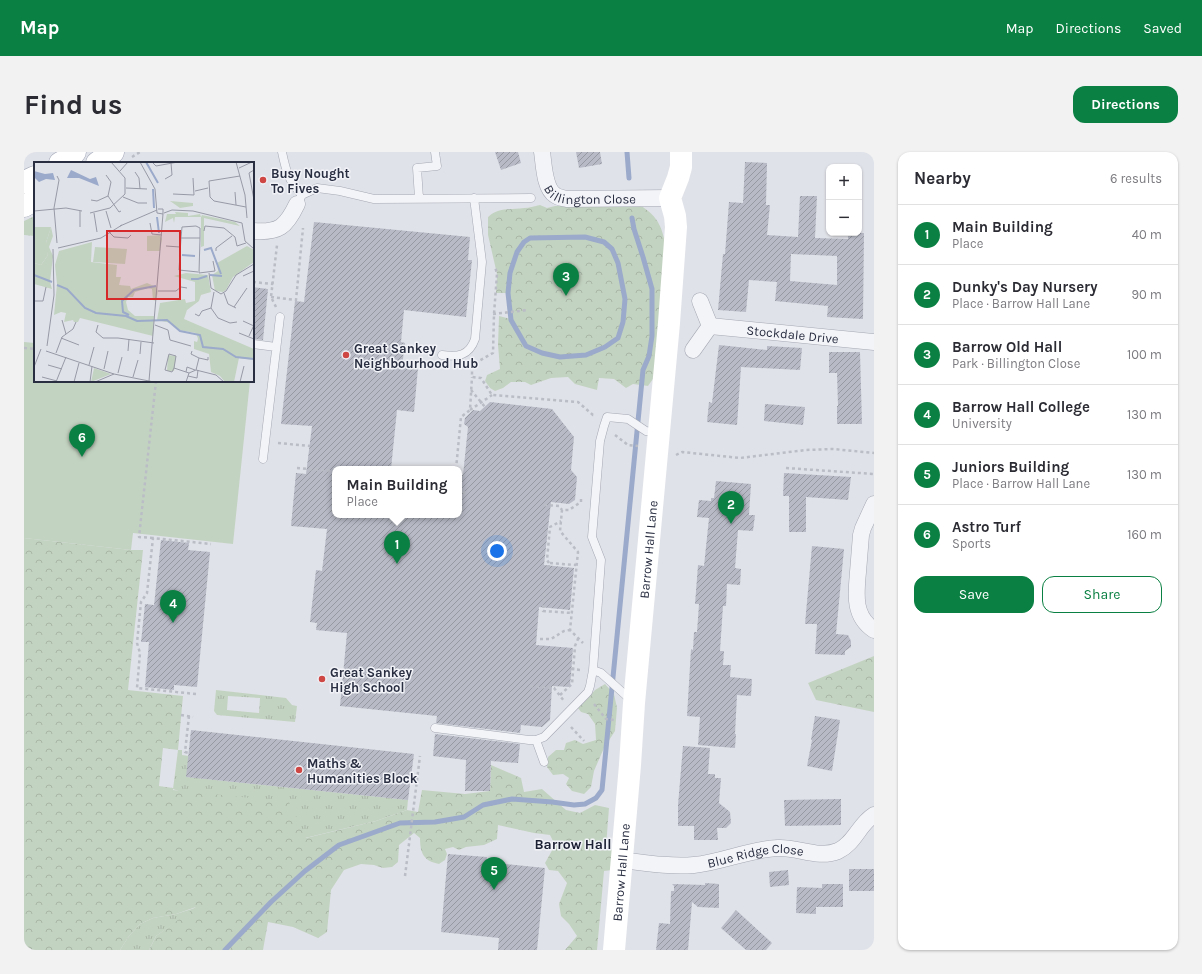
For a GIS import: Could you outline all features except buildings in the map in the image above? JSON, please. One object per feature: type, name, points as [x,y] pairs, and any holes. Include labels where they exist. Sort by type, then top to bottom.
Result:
[{"type":"street","points":[[98,162],[113,152]]},
{"type":"street","name":"Billington Close","points":[[542,152],[547,185],[553,194],[559,198],[670,198]]},
{"type":"street","points":[[670,198],[681,168],[681,152]]},
{"type":"street","points":[[24,182],[34,177]]},
{"type":"street","name":"Barrow Hall Lane","points":[[614,950],[630,765],[650,431],[676,227],[675,216],[670,198]]},
{"type":"street","points":[[254,231],[267,232],[284,225],[292,217],[300,200]]},
{"type":"street","points":[[24,206],[34,201]]},
{"type":"street","points":[[693,350],[710,326],[700,301]]},
{"type":"street","name":"Stockdale Drive","points":[[710,326],[874,342]]},
{"type":"street","points":[[874,504],[861,535],[856,601],[860,616],[864,622],[874,630]]},
{"type":"street","name":"Blue Ridge Close","points":[[622,860],[675,866],[696,865],[765,849],[793,849],[818,854],[829,854],[838,851],[847,845],[865,822],[874,815]]},
{"type":"lane","points":[[282,152],[286,169],[300,200],[317,188],[340,191],[374,199],[531,198]]},
{"type":"lane","points":[[419,198],[417,168],[437,166],[435,152]]},
{"type":"lane","points":[[442,356],[453,357],[465,353],[473,344],[482,262],[474,198]]},
{"type":"lane","points":[[263,458],[280,317]]},
{"type":"lane","points":[[254,344],[276,347]]},
{"type":"lane","points":[[435,728],[536,740],[544,737],[586,695],[590,686],[592,670],[601,560],[592,537],[600,441],[607,417],[628,419],[650,431]]},
{"type":"lane","points":[[592,670],[607,677],[634,703]]},
{"type":"lane","points":[[536,740],[544,762]]},
{"type":"path","points":[[271,297],[296,300],[303,228]]},
{"type":"path","points":[[277,241],[271,297],[280,317]]},
{"type":"path","points":[[254,282],[273,284]]},
{"type":"path","points":[[504,313],[528,310]]},
{"type":"path","points":[[24,348],[34,350]]},
{"type":"path","points":[[470,366],[472,371],[470,410]]},
{"type":"path","points":[[472,377],[481,378],[492,395]]},
{"type":"path","points":[[156,382],[139,537],[211,544]]},
{"type":"path","points":[[471,390],[485,407]]},
{"type":"path","points":[[456,466],[461,417],[492,395],[578,402],[593,415],[607,417]]},
{"type":"path","points":[[265,442],[310,446]]},
{"type":"path","points":[[628,445],[640,446]]},
{"type":"path","points":[[682,452],[740,458],[806,450],[832,449],[874,453]]},
{"type":"path","points":[[297,468],[332,471]]},
{"type":"path","points":[[786,468],[874,474]]},
{"type":"path","points":[[462,489],[465,494]]},
{"type":"path","points":[[544,505],[559,506],[562,510],[569,510],[580,502],[582,496]]},
{"type":"path","points":[[562,510],[560,531],[578,552],[570,630]]},
{"type":"path","points":[[548,574],[549,563],[547,560],[550,527],[561,520]]},
{"type":"path","points":[[153,538],[147,593],[141,602],[137,643],[140,653],[137,688],[196,694]]},
{"type":"path","points":[[549,563],[576,565]]},
{"type":"path","points":[[545,593],[543,611],[572,613]]},
{"type":"path","points":[[540,638],[551,639],[564,631],[570,630]]},
{"type":"path","points":[[570,630],[586,646]]},
{"type":"path","points":[[560,695],[572,684],[575,646],[578,638]]},
{"type":"path","points":[[572,669],[579,670]]},
{"type":"path","points":[[530,686],[554,688],[571,710]]},
{"type":"path","points":[[586,695],[606,719],[614,720]]},
{"type":"path","points":[[181,715],[193,717]]},
{"type":"path","points":[[189,716],[185,752],[189,753]]},
{"type":"path","points":[[563,718],[584,741]]},
{"type":"path","points":[[405,876],[420,756]]},
{"type":"path","points":[[411,776],[418,777]]},
{"type":"green space","points":[[540,205],[547,208],[555,206],[641,206],[656,219],[659,224],[662,230],[666,249],[655,376],[648,386],[633,384],[626,388],[614,379],[599,378],[597,390],[575,384],[568,377],[551,378],[531,385],[525,382],[511,382],[503,388],[495,391],[490,388],[485,381],[487,375],[500,369],[498,345],[499,316],[511,319],[508,293],[496,293],[497,274],[488,235],[488,217],[501,210],[528,208]]},
{"type":"green space","points":[[34,216],[34,236],[24,235],[24,221]]},
{"type":"green space","points":[[24,342],[34,343],[34,382],[250,382],[233,544],[133,533],[131,550],[24,538]]},
{"type":"green space","points":[[24,538],[131,550],[143,550],[128,690],[183,696],[178,750],[163,748],[159,786],[173,788],[173,790],[289,802],[306,838],[376,821],[407,810],[418,812],[422,790],[465,794],[490,791],[491,765],[521,778],[524,792],[542,789],[566,810],[580,813],[595,805],[609,808],[606,847],[616,851],[613,870],[604,871],[597,950],[565,950],[577,936],[569,924],[561,916],[559,904],[567,883],[558,871],[549,870],[545,863],[555,845],[550,835],[498,825],[497,839],[484,845],[466,847],[459,850],[453,847],[445,849],[447,854],[445,860],[439,864],[429,861],[426,858],[422,852],[420,838],[414,833],[399,845],[398,862],[392,867],[383,868],[374,865],[361,864],[344,870],[331,890],[327,932],[318,938],[293,927],[268,922],[263,950],[149,950],[156,936],[196,907],[176,914],[153,918],[140,924],[129,936],[120,950],[24,950]]},
{"type":"green space","points":[[874,656],[874,712],[816,700],[808,683]]},
{"type":"green space","points":[[605,684],[614,694],[617,708],[615,731],[604,748],[594,771],[591,787],[584,794],[572,791],[566,784],[569,778],[563,774],[553,775],[547,767],[548,757],[556,750],[564,750],[566,743],[575,740],[583,744],[596,740],[595,724],[588,714],[581,712],[578,708],[595,690]]},
{"type":"green space","points":[[216,690],[286,698],[292,705],[297,706],[295,722],[217,715],[214,711]],"holes":[[[228,696],[260,698],[259,713],[227,710]]]},
{"type":"green space","points":[[178,750],[182,750],[182,755],[189,756],[187,777],[408,800],[407,810],[376,821],[305,838],[173,789]]},
{"type":"green space","points":[[198,907],[156,936],[149,950],[120,950],[129,936],[140,924],[153,918],[176,914]]},
{"type":"waterway","points":[[627,152],[629,178]]},
{"type":"waterway","points":[[225,950],[271,902],[305,871],[339,845],[400,823],[435,822],[464,817],[483,805],[512,799],[574,805],[585,804],[596,798],[602,790],[643,370],[649,356],[652,336],[652,289],[632,218]]},
{"type":"waterway","points":[[585,237],[604,242],[612,249],[618,263],[625,299],[623,322],[618,338],[605,347],[586,355],[560,357],[542,353],[526,346],[511,320],[508,293],[510,273],[517,252],[524,242],[530,238],[585,237]]},
{"type":"place","name":"Busy Nought To Fives","points":[[263,180]]},
{"type":"place","name":"Barrow Old Hall","points":[[566,296]]},
{"type":"place","name":"Great Sankey Neighbourhood Hub","points":[[346,355]]},
{"type":"place","name":"Astro Turf","points":[[82,457]]},
{"type":"place","name":"Dunky's Day Nursery","points":[[731,524]]},
{"type":"place","name":"Main Building","points":[[397,564]]},
{"type":"place","name":"Barrow Hall College","points":[[173,623]]},
{"type":"place","name":"Great Sankey High School","points":[[322,679]]},
{"type":"place","name":"Maths & Humanities Block","points":[[299,770]]},
{"type":"place","name":"Juniors Building","points":[[494,890]]},
{"type":"district","name":"Barrow Hall","points":[[573,844]]}]
